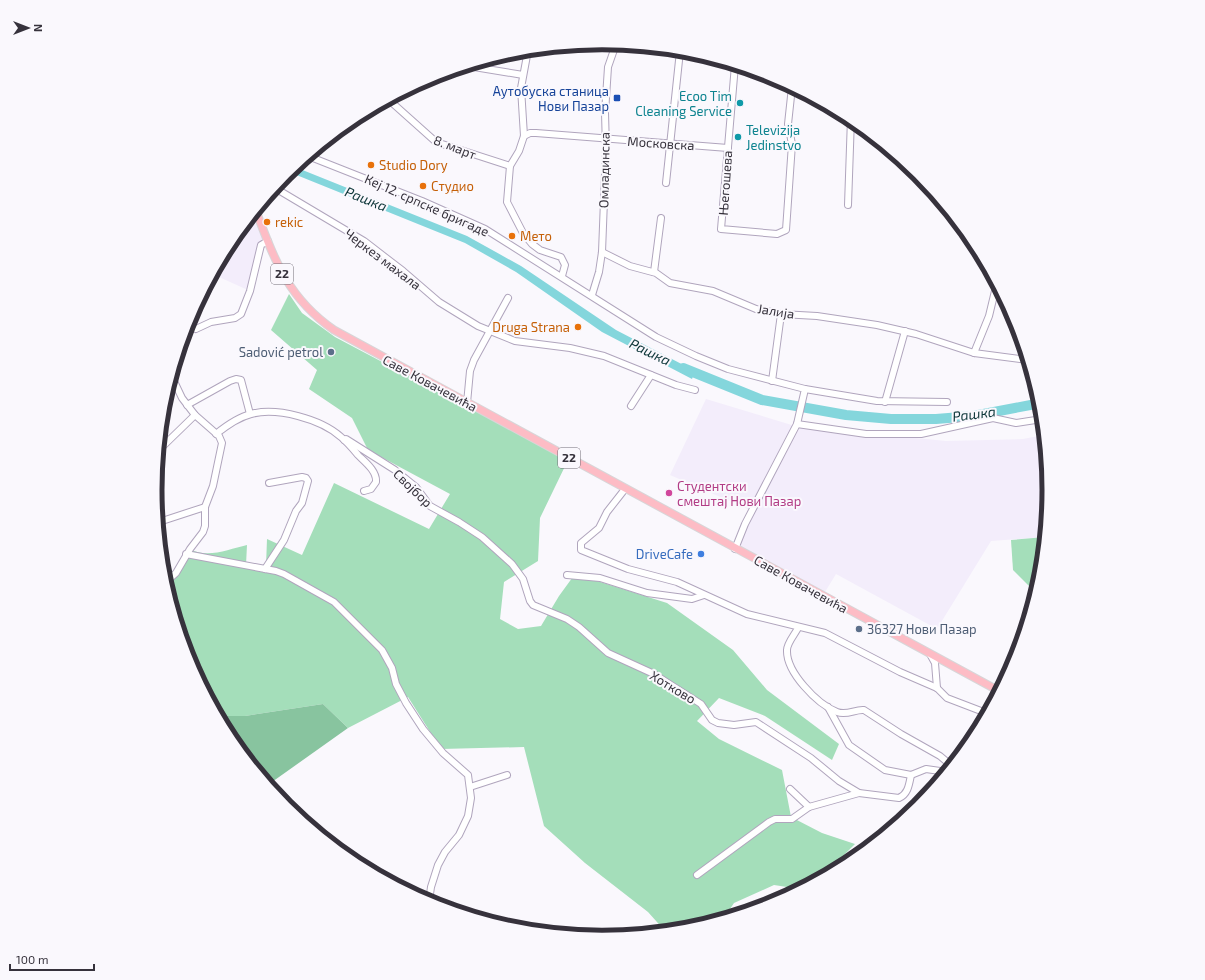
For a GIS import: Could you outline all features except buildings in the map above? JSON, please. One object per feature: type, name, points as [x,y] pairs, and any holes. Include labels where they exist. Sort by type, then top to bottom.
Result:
[{"type":"main road","name":"Саве Ковачевића","points":[[258,216],[287,283],[312,312],[326,325],[344,337],[995,689]]},
{"type":"street","name":"Омладинска","points":[[592,295],[599,272],[602,252],[606,138],[605,113],[608,67],[614,50]]},
{"type":"street","points":[[526,57],[522,74],[521,97],[524,136],[519,151],[510,166],[506,202],[525,237],[536,248],[562,257],[565,264],[562,276]]},
{"type":"street","points":[[666,183],[679,57]]},
{"type":"street","points":[[480,68],[522,74]]},
{"type":"street","name":"Његошева","points":[[735,70],[721,229],[777,234],[786,230],[792,144],[788,124],[791,92]]},
{"type":"street","name":"8. март","points":[[393,103],[436,142],[510,166]]},
{"type":"street","points":[[848,205],[851,127]]},
{"type":"street","name":"Московска","points":[[524,136],[530,133],[536,133],[728,148]]},
{"type":"street","name":"Кеј 12. српске бригаде","points":[[313,158],[416,198],[471,222],[517,248],[656,337],[696,356],[728,369],[805,392],[885,402]]},
{"type":"street","name":"Черкез махала","points":[[280,191],[364,241],[404,271],[439,302],[478,326],[515,341],[570,348],[604,356],[676,385],[695,390]]},
{"type":"street","points":[[654,272],[661,218]]},
{"type":"street","points":[[196,329],[211,322],[236,318],[244,309],[261,245],[268,241]]},
{"type":"street","name":"Јалија","points":[[602,252],[630,266],[654,272],[670,283],[713,291],[744,305],[781,314],[848,320],[905,331],[974,353],[1022,359]]},
{"type":"street","points":[[974,353],[986,325],[995,291]]},
{"type":"street","points":[[467,403],[470,371],[474,360],[508,298]]},
{"type":"street","points":[[772,381],[781,314]]},
{"type":"street","points":[[905,331],[885,402],[947,402]]},
{"type":"street","points":[[631,406],[651,375]]},
{"type":"street","points":[[187,405],[204,397],[230,381],[238,379],[241,380],[244,386],[250,414]]},
{"type":"street","points":[[171,577],[180,567],[186,554],[206,526],[205,507],[213,486],[221,448],[221,440],[195,415],[175,386]]},
{"type":"street","points":[[736,549],[745,524],[797,424],[805,392]]},
{"type":"street","name":"Својбор","points":[[216,434],[250,414],[280,413],[298,416],[332,430],[344,440],[374,473],[376,482],[371,489],[364,491]]},
{"type":"street","points":[[165,444],[195,415]]},
{"type":"street","points":[[797,424],[866,434],[921,434],[993,418],[1016,423],[1037,420]]},
{"type":"street","name":"Својбор","points":[[344,440],[346,439],[395,470],[416,487],[430,506],[482,537],[500,553]]},
{"type":"street","points":[[265,569],[284,540],[304,496],[308,481],[306,478],[302,477],[269,483]]},
{"type":"street","points":[[625,489],[607,512],[599,528],[580,543],[581,550],[628,569],[677,582],[747,614],[798,628],[825,633],[900,672],[937,688],[947,698],[981,711]]},
{"type":"street","points":[[163,521],[205,507]]},
{"type":"street","name":"Хотково","points":[[500,553],[512,564],[523,579],[530,601],[533,605],[573,623],[608,653],[654,674],[701,704],[712,720],[718,723],[734,725],[756,722],[765,727],[811,758],[839,781],[859,793]]},
{"type":"street","points":[[186,554],[276,571],[300,582],[334,602],[382,650],[392,668],[396,684],[406,703],[423,729],[442,753],[468,775],[471,798],[468,816],[459,835],[445,852],[438,865],[429,895]]},
{"type":"street","points":[[567,575],[600,578],[647,593],[692,599],[704,595]]},
{"type":"street","points":[[798,628],[787,648],[793,674],[828,707],[845,714],[864,710],[901,734],[940,756],[948,763]]},
{"type":"street","points":[[930,654],[935,664],[937,688]]},
{"type":"street","points":[[828,707],[848,745],[885,770],[911,775],[926,769],[941,771]]},
{"type":"street","points":[[470,787],[507,775]]},
{"type":"street","points":[[697,875],[775,819],[792,819],[809,807],[859,793],[894,798],[904,796],[909,788],[911,775]]},
{"type":"street","points":[[790,788],[809,807]]},
{"type":"shaded area","points":[[258,216],[268,241],[261,245],[250,291],[219,277],[210,295],[208,294],[221,270]]},
{"type":"shaded area","points":[[706,399],[795,426],[946,441],[1023,439],[1039,436],[1042,461],[1042,519],[1040,537],[991,541],[937,629],[836,574],[825,592],[738,546],[750,510],[670,475]]},
{"type":"green space","points":[[289,294],[302,313],[335,337],[568,460],[540,518],[538,561],[504,582],[500,619],[518,629],[541,626],[559,596],[575,574],[667,603],[733,650],[767,690],[839,744],[832,760],[765,716],[719,698],[697,721],[719,739],[782,770],[791,817],[822,833],[855,844],[837,862],[791,888],[774,885],[734,903],[728,911],[688,922],[660,926],[648,912],[585,863],[544,826],[524,747],[441,749],[408,697],[348,728],[323,704],[245,716],[225,716],[208,685],[196,658],[177,604],[171,576],[190,549],[197,552],[211,553],[226,551],[247,545],[246,565],[266,566],[267,539],[302,555],[334,483],[429,529],[450,494],[368,450],[352,418],[309,389],[317,370],[271,330]]},
{"type":"green space","points":[[1040,537],[1031,588],[1013,570],[1011,540]]},
{"type":"green space","points":[[323,704],[348,728],[273,781],[253,758],[225,716],[245,716]]},
{"type":"green space","points":[[279,788],[290,797],[288,798]]},
{"type":"water","points":[[301,169],[467,236],[521,266],[616,330],[695,371],[692,379],[602,332],[516,272],[465,243],[296,175]]},
{"type":"waterway","name":"Рашка","points":[[683,368],[762,400],[846,415],[891,419],[936,419],[973,416],[1034,404]]},
{"type":"place","name":"Аутобуска станица Нови Пазар","points":[[617,98]]},
{"type":"place","name":"Ecoo Tim Cleaning Service","points":[[740,103]]},
{"type":"place","name":"Televizija Jedinstvo","points":[[738,137]]},
{"type":"place","name":"Studio Dory","points":[[371,165]]},
{"type":"place","name":"Студио","points":[[423,186]]},
{"type":"place","name":"rekic","points":[[267,222]]},
{"type":"place","name":"Мето","points":[[512,236]]},
{"type":"place","name":"Druga Strana","points":[[578,327]]},
{"type":"place","name":"Sadović petrol","points":[[331,352]]},
{"type":"place","name":"Студентски смештај Нови Пазар","points":[[669,493]]},
{"type":"place","name":"DriveCafe","points":[[701,554]]},
{"type":"place","name":"36327 Нови Пазар","points":[[859,629]]}]
